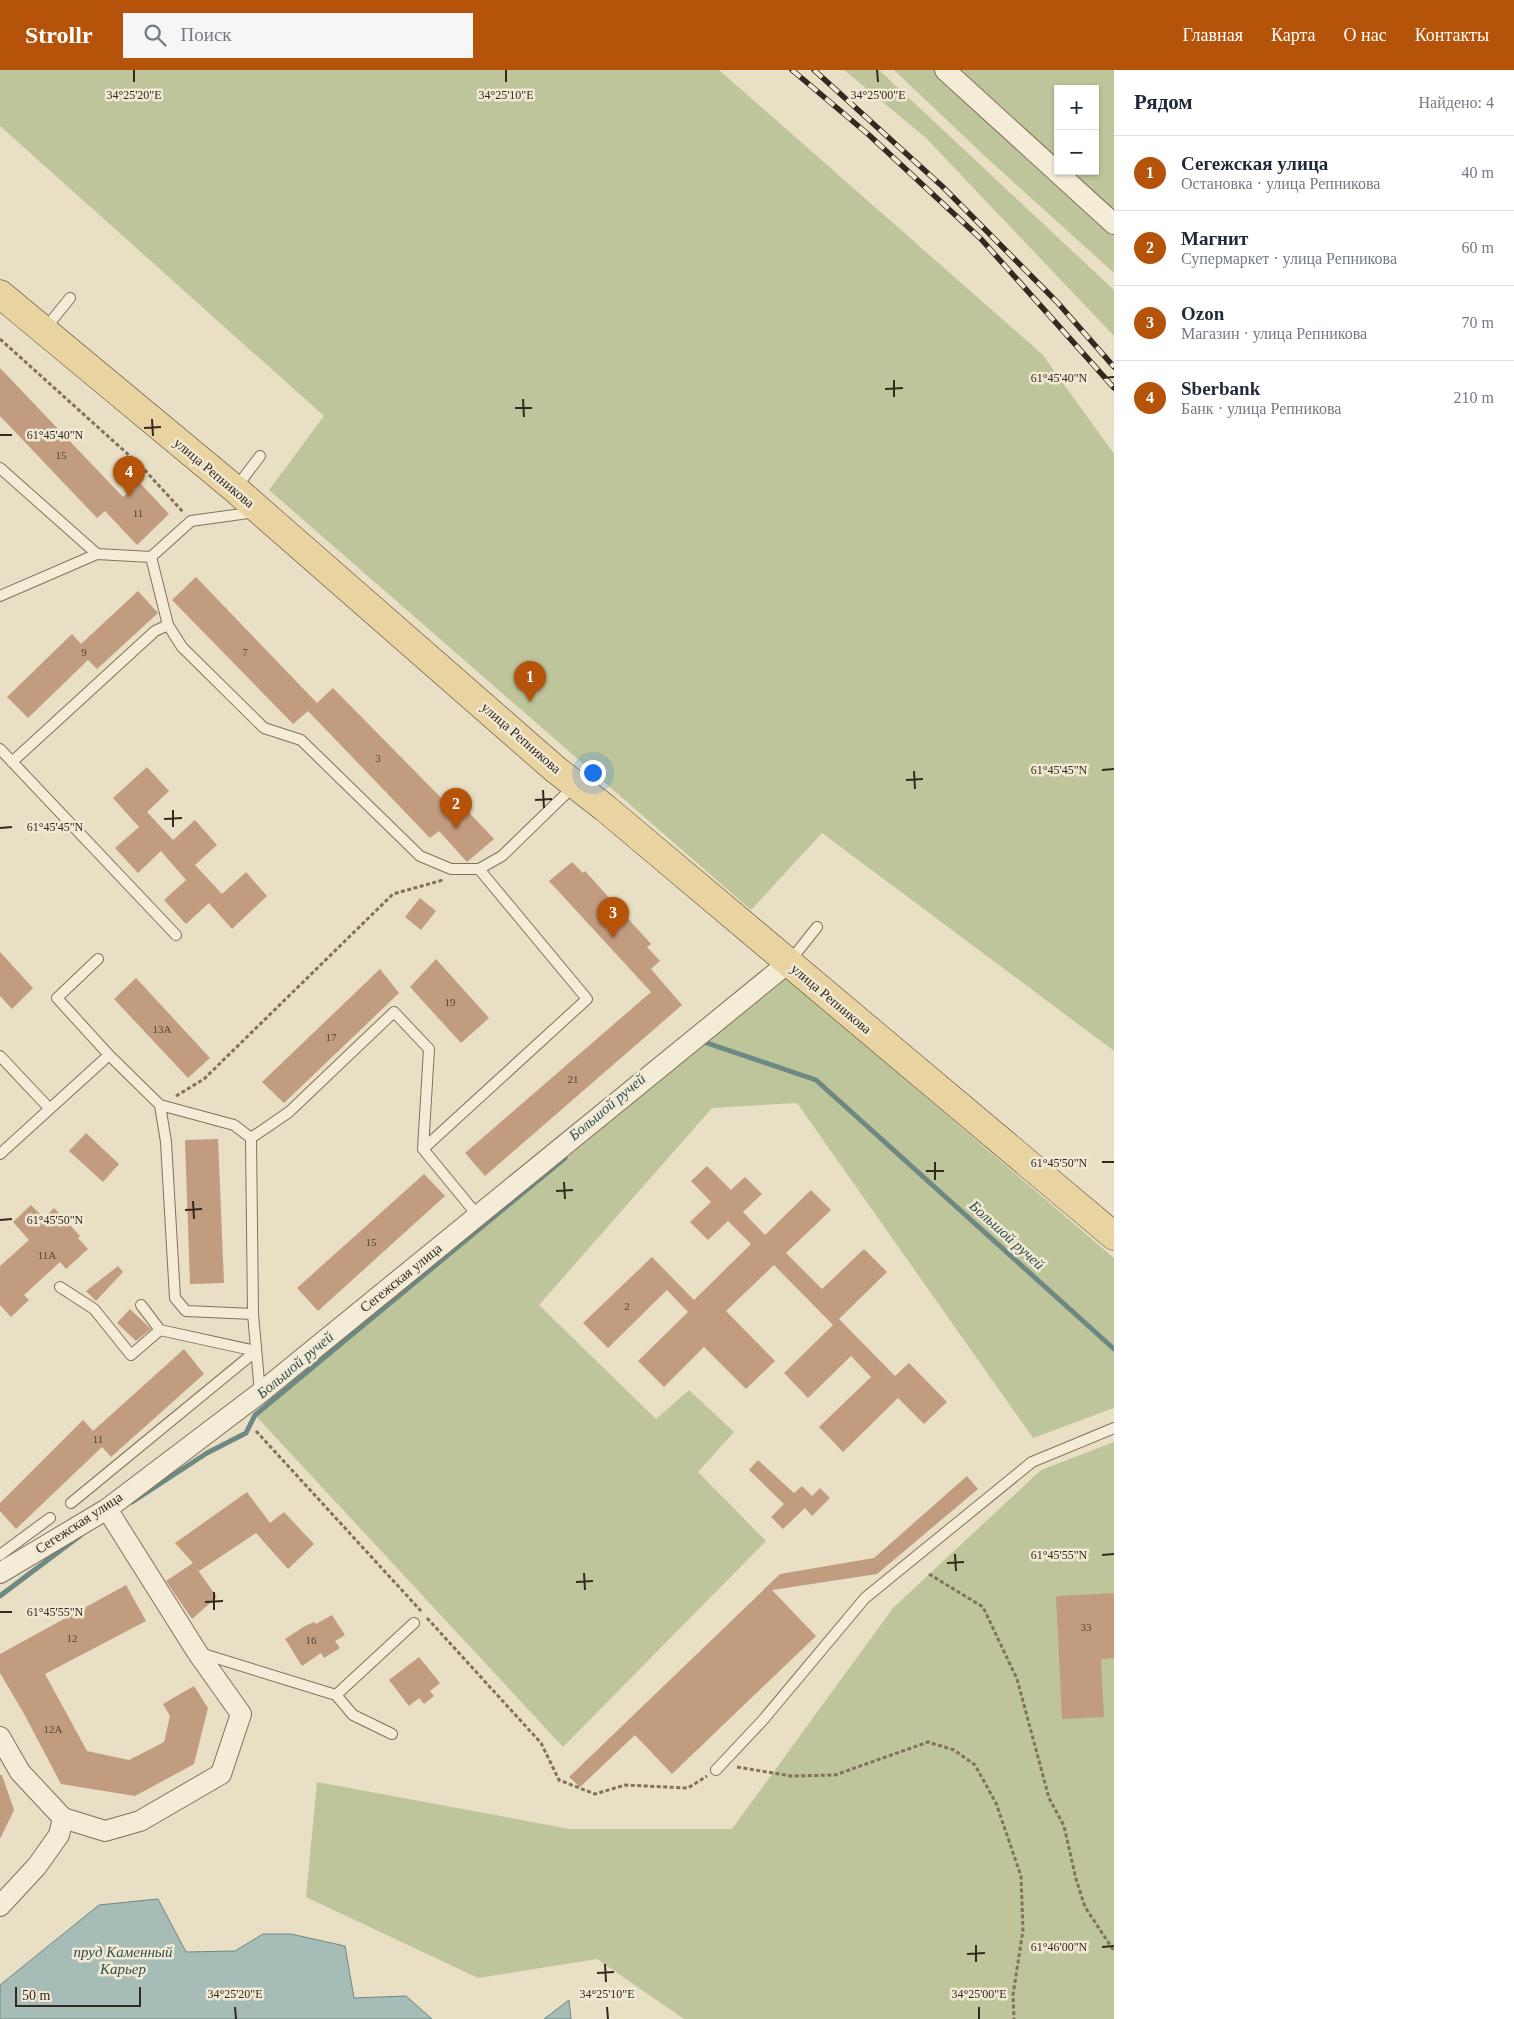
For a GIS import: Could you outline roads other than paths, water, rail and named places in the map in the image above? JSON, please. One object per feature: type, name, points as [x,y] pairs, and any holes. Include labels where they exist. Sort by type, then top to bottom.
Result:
[{"type":"main road","name":"улица Репникова","points":[[0,294],[235,490],[575,785],[605,808],[1114,1236]]},
{"type":"street","points":[[945,70],[1114,224]]},
{"type":"street","name":"Сегежская улица","points":[[0,1573],[107,1508],[260,1393],[788,963]]},
{"type":"street","points":[[0,1737],[20,1772],[63,1818],[105,1832],[140,1821],[220,1774],[241,1714],[197,1652],[107,1508]]},
{"type":"street","points":[[0,1906],[36,1866],[59,1835],[63,1818]]},
{"type":"lane","points":[[43,331],[70,298]]},
{"type":"lane","points":[[235,490],[260,456]]},
{"type":"lane","points":[[0,468],[97,554]]},
{"type":"lane","points":[[0,596],[97,554],[151,557],[191,521],[259,511]]},
{"type":"lane","points":[[151,557],[168,625],[182,647],[264,728],[301,740],[420,856],[451,869],[480,869],[502,856],[575,785]]},
{"type":"lane","points":[[12,762],[155,631],[168,625]]},
{"type":"lane","points":[[0,749],[176,935]]},
{"type":"lane","points":[[424,1149],[587,999],[480,869]]},
{"type":"lane","points":[[788,963],[817,927]]},
{"type":"lane","points":[[98,959],[57,998],[109,1055],[160,1105],[234,1125],[251,1138]]},
{"type":"lane","points":[[251,1138],[289,1112],[394,1012],[429,1049],[424,1149],[478,1216]]},
{"type":"lane","points":[[0,1154],[109,1055]]},
{"type":"lane","points":[[0,1056],[49,1108]]},
{"type":"lane","points":[[160,1105],[166,1142],[175,1298],[186,1311],[253,1314]]},
{"type":"lane","points":[[251,1138],[253,1314],[260,1393]]},
{"type":"lane","points":[[60,1287],[94,1309],[131,1355],[160,1330]]},
{"type":"lane","points":[[141,1305],[160,1330],[256,1351]]},
{"type":"lane","points":[[71,1503],[256,1351]]},
{"type":"lane","points":[[716,1770],[763,1720],[865,1598],[1032,1462],[1114,1428]]},
{"type":"lane","points":[[0,1555],[50,1518]]},
{"type":"lane","points":[[336,1695],[414,1623]]},
{"type":"lane","points":[[197,1652],[336,1695],[353,1715],[392,1734]]},
{"type":"water","name":"пруд Каменный Карьер","points":[[158,1899],[186,1952],[235,1951],[263,1934],[291,1934],[345,1946],[354,1998],[406,1996],[432,2019],[0,2019],[0,1985],[99,1905]]},
{"type":"water","points":[[569,2000],[571,2019],[544,2019]]},
{"type":"waterway","name":"Большой ручей","points":[[702,1044],[704,1042],[816,1080],[1114,1349]]},
{"type":"waterway","name":"Большой ручей","points":[[132,1502],[207,1453],[246,1433],[255,1415],[565,1158]]},
{"type":"waterway","points":[[0,1596],[81,1535]]},
{"type":"railway","points":[[792,70],[869,135],[981,239],[1114,388]]},
{"type":"railway","points":[[814,70],[943,187],[1057,302],[1114,367]]},
{"type":"place","name":"Sberbank","points":[[129,497]]},
{"type":"place","name":"Сегежская улица","points":[[530,702]]},
{"type":"place","name":"Магнит","points":[[456,829]]},
{"type":"place","name":"Ozon","points":[[613,938]]}]
